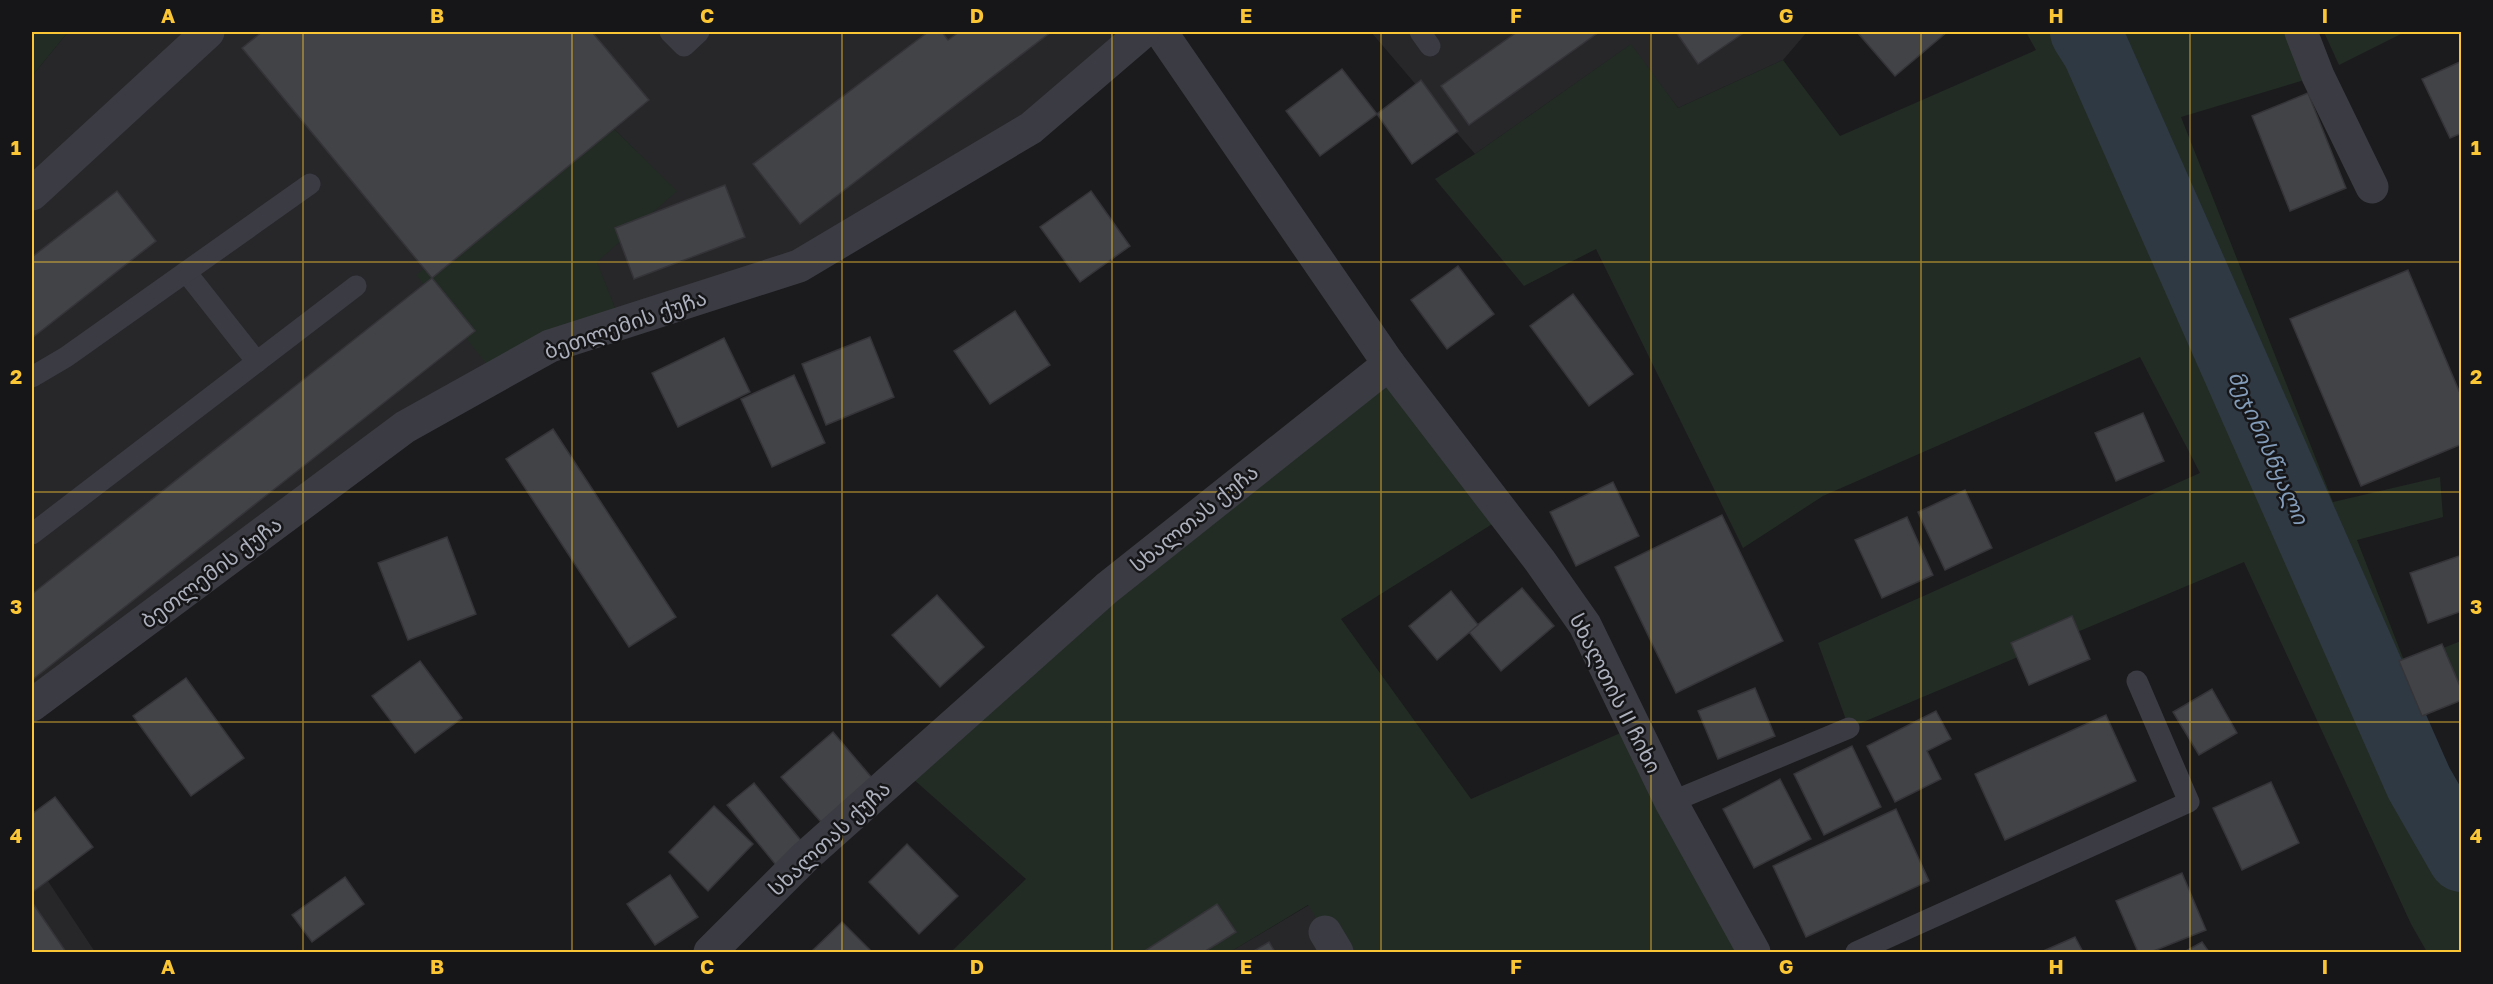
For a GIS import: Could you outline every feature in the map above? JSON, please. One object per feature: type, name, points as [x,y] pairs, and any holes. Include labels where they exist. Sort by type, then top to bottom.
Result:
[{"type":"street","points":[[32,194],[208,32]]},
{"type":"street","name":"ბეთლემის ქუჩა","points":[[32,705],[405,427],[550,346],[799,266],[1031,128],[1143,32]]},
{"type":"street","points":[[1161,32],[1389,364]]},
{"type":"street","points":[[2301,32],[2318,76],[2372,188]]},
{"type":"street","name":"სხალთის II ჩიხი","points":[[1389,364],[1540,561],[1585,625],[1671,802],[1755,952]]},
{"type":"street","name":"სხალთას ქუჩა","points":[[710,952],[805,857],[1107,588],[1389,364]]},
{"type":"lane","points":[[670,32],[684,46],[699,32]]},
{"type":"lane","points":[[32,377],[66,357],[310,184]]},
{"type":"lane","points":[[186,272],[257,362]]},
{"type":"lane","points":[[32,534],[356,286]]},
{"type":"lane","points":[[1856,952],[2189,802],[2137,681]]},
{"type":"lane","points":[[1671,802],[1849,728]]},
{"type":"shaded area","points":[[32,32],[68,32],[32,76]]},
{"type":"shaded area","points":[[68,32],[1143,32],[1031,128],[799,266],[621,323],[596,262],[676,191],[609,124],[496,376],[32,705],[32,76]]},
{"type":"shaded area","points":[[1371,32],[1807,32],[1783,60],[1678,108],[1630,45],[1475,154]]},
{"type":"shaded area","points":[[2026,32],[2301,32],[2318,76],[2181,117],[2333,502],[2440,477],[2443,517],[2357,540],[2405,663],[2461,641],[2461,690],[2417,710],[2461,808],[2461,952],[2427,952],[2411,924],[2244,562],[1849,728],[1818,643],[2200,473],[2140,357],[1823,496],[1743,548],[1596,249],[1524,286],[1435,179],[1475,154],[1631,44],[1678,108],[1783,60],[1840,136],[2036,50]]},
{"type":"shaded area","points":[[2324,32],[2405,32],[2339,65]]},
{"type":"shaded area","points":[[609,124],[677,191],[597,262],[621,323],[496,376],[416,275]]},
{"type":"shaded area","points":[[1389,364],[1505,516],[1341,619],[1471,799],[1634,727],[1754,952],[1337,952],[1308,905],[1230,952],[951,952],[1026,879],[903,770]]},
{"type":"shaded area","points":[[32,857],[95,952],[32,952]]},
{"type":"shaded area","points":[[1309,905],[1337,952],[1230,952]]},
{"type":"building","points":[[262,32],[592,32],[649,100],[432,278],[242,48]]},
{"type":"building","points":[[928,32],[942,32],[948,40],[959,32],[1051,32],[800,224],[753,164]]},
{"type":"building","points":[[1517,32],[1599,32],[1469,125],[1441,86]]},
{"type":"building","points":[[1676,32],[1745,32],[1698,64]]},
{"type":"building","points":[[1857,32],[1947,32],[1895,76]]},
{"type":"building","points":[[2462,61],[2462,133],[2450,138],[2422,79]]},
{"type":"building","points":[[1342,69],[1377,114],[1320,156],[1286,111]]},
{"type":"building","points":[[1421,80],[1458,131],[1412,164],[1377,114]]},
{"type":"building","points":[[2308,93],[2346,188],[2290,211],[2252,116]]},
{"type":"building","points":[[725,185],[745,237],[634,279],[615,228]]},
{"type":"building","points":[[117,191],[156,241],[32,338],[32,257]]},
{"type":"building","points":[[1091,191],[1130,246],[1080,282],[1040,227]]},
{"type":"building","points":[[1458,266],[1494,314],[1447,349],[1411,300]]},
{"type":"building","points":[[2408,270],[2462,398],[2462,444],[2361,486],[2290,319]]},
{"type":"building","points":[[432,278],[475,331],[32,680],[32,594]]},
{"type":"building","points":[[1573,294],[1633,374],[1589,406],[1530,326]]},
{"type":"building","points":[[1015,311],[1050,365],[990,404],[954,351]]},
{"type":"building","points":[[870,337],[894,397],[826,425],[802,364]]},
{"type":"building","points":[[724,338],[750,392],[678,427],[652,373]]},
{"type":"building","points":[[794,375],[825,443],[772,467],[741,399]]},
{"type":"building","points":[[2143,413],[2164,461],[2116,481],[2095,433]]},
{"type":"building","points":[[553,429],[676,617],[629,647],[506,459]]},
{"type":"building","points":[[1613,482],[1639,536],[1576,566],[1550,512]]},
{"type":"building","points":[[1965,490],[1992,548],[1945,570],[1918,512]]},
{"type":"building","points":[[1722,515],[1783,641],[1676,693],[1615,567]]},
{"type":"building","points":[[1907,517],[1933,575],[1882,598],[1855,540]]},
{"type":"building","points":[[447,537],[476,614],[408,640],[378,563]]},
{"type":"building","points":[[2462,555],[2462,611],[2428,623],[2410,573]]},
{"type":"building","points":[[1522,588],[1554,626],[1501,671],[1469,632]]},
{"type":"building","points":[[1451,591],[1478,625],[1437,660],[1409,626]]},
{"type":"building","points":[[937,595],[984,647],[940,687],[892,635]]},
{"type":"building","points":[[2072,616],[2090,659],[2029,685],[2011,643]]},
{"type":"building","points":[[2442,644],[2462,691],[2462,700],[2422,716],[2399,661]]},
{"type":"building","points":[[420,661],[462,718],[415,753],[372,696]]},
{"type":"building","points":[[186,678],[244,758],[191,796],[133,716]]},
{"type":"building","points":[[1755,688],[1775,736],[1718,759],[1698,711]]},
{"type":"building","points":[[2212,689],[2237,733],[2199,755],[2173,712]]},
{"type":"building","points":[[1936,711],[1951,739],[1927,751],[1941,779],[1895,802],[1867,746]]},
{"type":"building","points":[[2106,715],[2136,781],[2005,840],[1975,774]]},
{"type":"building","points":[[833,732],[872,778],[821,822],[781,777]]},
{"type":"building","points":[[1852,746],[1881,807],[1824,835],[1794,774]]},
{"type":"building","points":[[1780,779],[1811,839],[1754,868],[1723,809]]},
{"type":"building","points":[[2271,782],[2299,843],[2242,870],[2213,808]]},
{"type":"building","points":[[754,783],[807,848],[780,870],[727,805]]},
{"type":"building","points":[[55,797],[93,847],[34,891],[32,888],[32,814]]},
{"type":"building","points":[[714,806],[753,844],[708,891],[669,852]]},
{"type":"building","points":[[1896,809],[1929,881],[1806,937],[1773,866]]},
{"type":"building","points":[[907,844],[958,896],[919,934],[869,882]]},
{"type":"building","points":[[2182,873],[2206,930],[2151,952],[2138,952],[2116,901]]},
{"type":"building","points":[[670,875],[698,917],[655,945],[627,904]]},
{"type":"building","points":[[345,877],[364,904],[312,942],[292,915]]},
{"type":"building","points":[[32,902],[66,952],[32,952]]},
{"type":"building","points":[[1217,904],[1236,932],[1204,952],[1143,952]]},
{"type":"building","points":[[842,922],[872,952],[811,952]]},
{"type":"building","points":[[2075,937],[2083,952],[2041,952]]},
{"type":"building","points":[[1269,942],[1275,952],[1252,952]]},
{"type":"building","points":[[2202,942],[2209,952],[2184,952]]},
{"type":"waterway","name":"მეჯინისწყალი","points":[[2084,32],[2096,51],[2419,783],[2462,858]]}]
